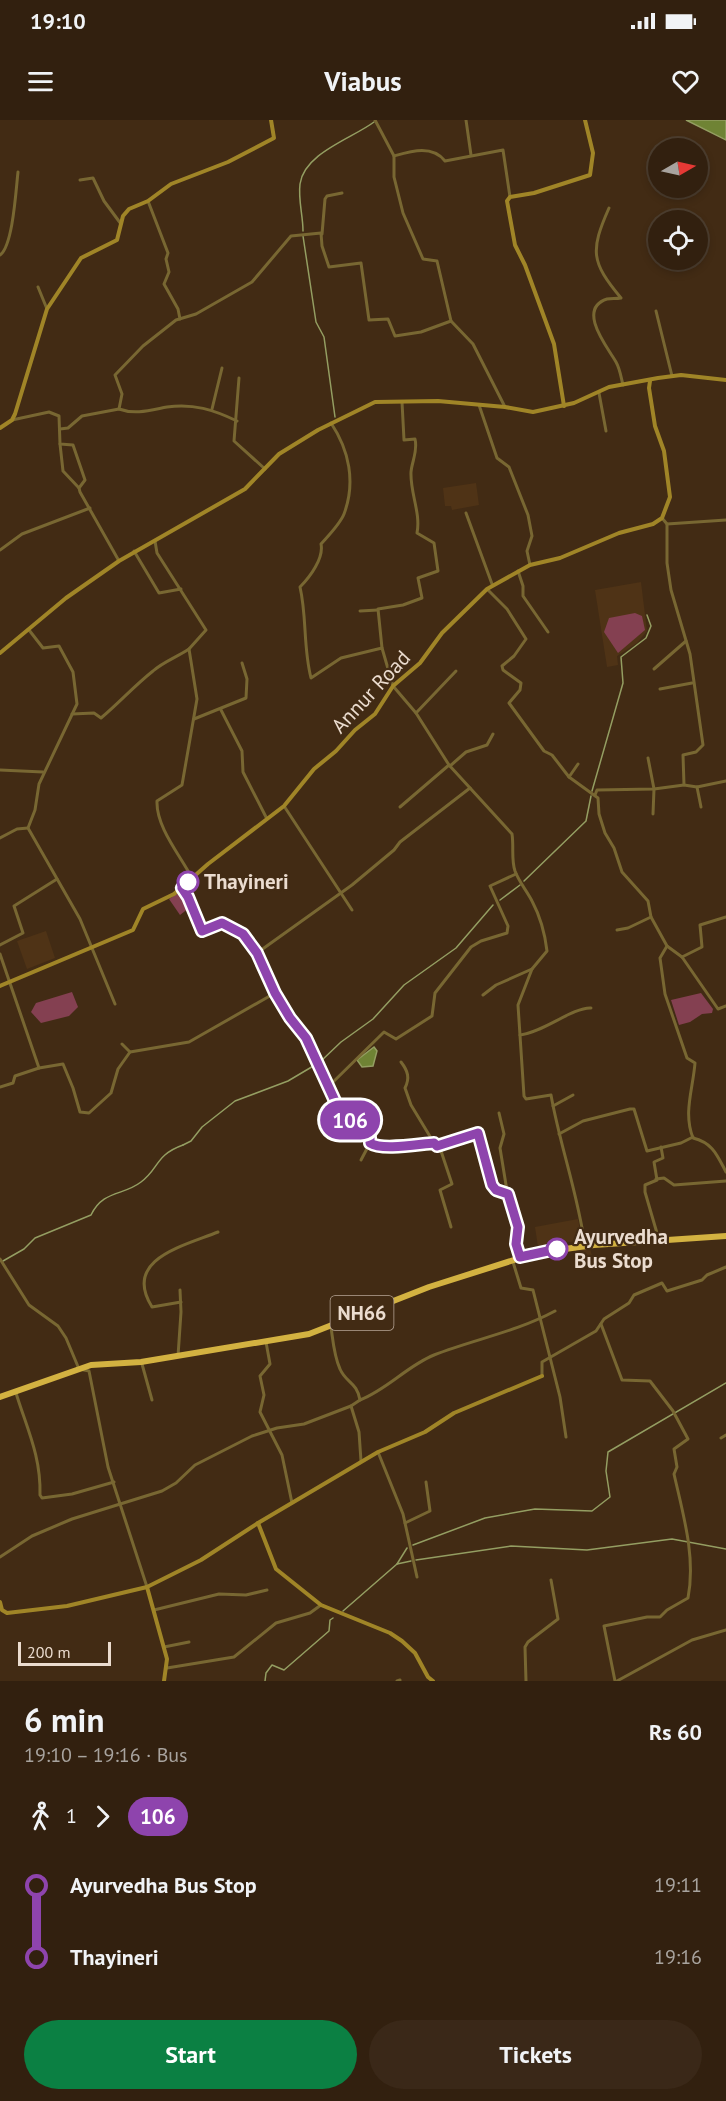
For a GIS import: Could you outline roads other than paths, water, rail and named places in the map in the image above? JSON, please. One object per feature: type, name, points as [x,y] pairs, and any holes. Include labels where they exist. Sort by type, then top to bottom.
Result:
[{"type":"highway","name":"NH66","points":[[0,1397],[102,1363],[141,1362],[309,1334],[429,1287],[520,1257],[560,1248],[726,1236]]},
{"type":"main road","points":[[0,428],[12,420],[48,309],[81,258],[117,240],[125,212],[148,201],[171,184],[228,162],[271,140],[274,135],[271,120]]},
{"type":"main road","points":[[564,406],[554,344],[525,265],[515,245],[507,201],[510,197],[534,193],[590,175],[593,153],[585,120]]},
{"type":"main road","points":[[0,653],[66,598],[118,561],[245,489],[279,454],[331,423],[375,402],[438,401],[505,406],[533,412],[564,406],[609,387],[672,376],[726,380]]},
{"type":"main road","points":[[650,381],[653,417],[664,451],[670,497],[662,518]]},
{"type":"main road","name":"Annur Road","points":[[0,986],[133,930],[143,909],[182,888],[284,806],[314,770],[375,714],[393,686],[420,663],[442,633],[492,584],[530,565],[560,558],[619,533],[653,524],[662,518]]},
{"type":"main road","points":[[0,1602],[2,1610],[7,1613],[67,1606],[147,1587],[201,1560],[258,1523],[378,1452],[425,1432],[454,1413],[542,1376]]},
{"type":"main road","points":[[258,1523],[276,1569],[321,1605],[390,1633],[402,1641],[415,1653],[428,1677],[433,1681]]},
{"type":"main road","points":[[147,1587],[164,1647],[167,1668],[164,1681]]},
{"type":"street","points":[[466,120],[471,155]]},
{"type":"street","points":[[376,121],[394,156],[394,177],[403,213],[423,259],[436,261],[451,321],[474,344],[505,406]]},
{"type":"street","points":[[394,156],[425,150],[439,154],[445,161],[503,150],[510,197]]},
{"type":"street","points":[[0,255],[7,248],[14,215],[18,172]]},
{"type":"street","points":[[80,180],[93,178],[104,201],[121,224]]},
{"type":"street","points":[[342,194],[325,198],[322,246],[330,267],[361,263],[369,320],[388,319],[395,336],[421,332],[451,321]]},
{"type":"street","points":[[148,201],[168,253],[166,259],[170,272],[164,284],[178,309],[180,319]]},
{"type":"street","points":[[609,208],[602,223],[595,254],[600,273],[621,298],[605,299],[597,307],[593,317],[601,339],[618,366],[623,385]]},
{"type":"street","points":[[119,409],[122,394],[115,375],[143,346],[180,319],[196,314],[252,282],[291,237],[305,233],[322,234]]},
{"type":"street","points":[[38,287],[48,309]]},
{"type":"street","points":[[656,311],[672,376]]},
{"type":"street","points":[[212,409],[222,368]]},
{"type":"street","points":[[239,378],[234,441],[266,469]]},
{"type":"street","points":[[599,393],[606,431]]},
{"type":"street","points":[[360,611],[378,610],[381,606],[403,605],[422,597],[418,578],[438,571],[434,543],[418,536],[419,519],[413,509],[411,473],[417,445],[415,439],[405,440],[402,402]]},
{"type":"street","points":[[479,405],[497,458],[509,467],[528,515],[532,536],[527,551],[530,565]]},
{"type":"street","points":[[60,429],[68,428],[82,416],[119,409],[132,412],[169,406],[212,409],[237,421]]},
{"type":"street","points":[[12,420],[49,412],[59,416],[63,471],[79,488],[118,561]]},
{"type":"street","points":[[331,423],[343,441],[350,478],[344,515],[321,544],[323,552],[308,579],[300,587],[305,613],[305,649],[310,678],[341,658],[382,648]]},
{"type":"street","points":[[60,444],[71,443],[73,445],[85,480],[79,488]]},
{"type":"street","points":[[0,550],[22,534],[90,507]]},
{"type":"street","points":[[466,513],[492,584]]},
{"type":"street","points":[[662,518],[667,524],[666,563],[670,590],[686,641],[703,745],[696,752],[683,755],[684,785]]},
{"type":"street","points":[[667,524],[726,520]]},
{"type":"street","points":[[72,714],[93,713],[101,718],[116,708],[153,671],[181,656],[206,630],[157,553],[155,541]]},
{"type":"street","points":[[134,551],[159,593],[182,589]]},
{"type":"street","points":[[518,571],[523,586],[523,596],[548,632]]},
{"type":"street","points":[[487,589],[507,609],[526,639],[514,656],[502,666],[503,670],[521,683],[520,690],[509,703],[544,752],[552,755],[569,777],[598,798],[605,833],[614,848],[622,872],[648,901],[651,916],[668,946],[682,957],[718,1009],[726,1006]]},
{"type":"street","points":[[378,610],[382,648],[393,686],[416,713],[449,765],[512,834],[514,846],[512,858],[516,874],[532,902],[547,947],[547,951],[532,969],[518,1005],[524,1098],[551,1095],[559,1134],[581,1212],[585,1246]]},
{"type":"street","points":[[29,630],[43,648],[59,646],[73,672],[77,704],[44,772],[28,828],[85,928],[115,1004]]},
{"type":"street","points":[[654,669],[686,641]]},
{"type":"street","points":[[189,649],[196,690],[194,719],[182,785],[158,801],[157,808],[164,829],[192,878]]},
{"type":"street","points":[[194,719],[246,698],[247,679],[242,663]]},
{"type":"street","points":[[416,713],[456,671]]},
{"type":"street","points":[[660,689],[692,683]]},
{"type":"street","points":[[221,710],[242,751],[243,772],[267,819]]},
{"type":"street","points":[[400,807],[466,752],[487,745],[493,734]]},
{"type":"street","points":[[648,758],[654,789],[653,814]]},
{"type":"street","points":[[569,777],[578,764]]},
{"type":"street","points":[[0,770],[44,772]]},
{"type":"street","points":[[593,793],[597,790],[654,789],[684,785],[697,787],[726,781]]},
{"type":"street","points":[[697,787],[701,807]]},
{"type":"street","points":[[257,953],[342,892],[394,850],[400,842],[470,788]]},
{"type":"street","points":[[284,806],[352,910]]},
{"type":"street","points":[[0,838],[17,829],[28,828]]},
{"type":"street","points":[[329,1086],[384,1032],[396,1039],[430,1018],[434,1011],[435,993],[471,948],[481,941],[507,933],[508,926],[490,886],[516,874]]},
{"type":"street","points":[[0,945],[23,933],[14,906],[57,879]]},
{"type":"street","points":[[182,888],[202,931],[222,923],[226,924],[243,934],[257,953],[275,993],[290,1018],[306,1038],[341,1114],[370,1137],[370,1143],[361,1160]]},
{"type":"street","points":[[617,930],[628,928],[651,916]]},
{"type":"street","points":[[682,957],[702,947],[700,926],[726,917]]},
{"type":"street","points":[[668,946],[660,957],[665,994],[687,1058],[695,1063],[687,1117],[693,1137]]},
{"type":"street","points":[[0,954],[39,1068]]},
{"type":"street","points":[[483,995],[496,985],[532,969]]},
{"type":"street","points":[[0,1087],[13,1083],[15,1076],[39,1068],[63,1064],[74,1088],[80,1112],[88,1113],[111,1093],[118,1069],[130,1052],[189,1042],[275,993]]},
{"type":"street","points":[[520,1035],[541,1031],[559,1018],[591,1008]]},
{"type":"street","points":[[122,1044],[130,1052]]},
{"type":"street","points":[[402,1062],[409,1080],[405,1088],[411,1105],[434,1143]]},
{"type":"street","points":[[553,1106],[573,1095]]},
{"type":"street","points":[[559,1134],[583,1121],[634,1109],[645,1149],[661,1147],[693,1137],[712,1147],[726,1172]]},
{"type":"street","points":[[499,1113],[504,1134],[500,1148],[507,1193],[518,1227],[516,1244],[520,1257]]},
{"type":"street","points":[[370,1143],[374,1146],[434,1143],[439,1145],[478,1133],[492,1185],[496,1190],[507,1193]]},
{"type":"street","points":[[439,1145],[452,1184],[440,1190],[451,1227]]},
{"type":"street","points":[[656,1179],[653,1167],[654,1162],[663,1158],[661,1147]]},
{"type":"street","points":[[659,1240],[645,1185],[656,1179],[664,1178],[674,1185],[726,1182]]},
{"type":"street","points":[[181,1302],[152,1307],[143,1293],[142,1281],[152,1264],[166,1253],[218,1232]]},
{"type":"street","points":[[0,1259],[29,1305],[58,1326],[66,1338],[79,1369],[88,1371],[108,1467],[147,1587]]},
{"type":"street","points":[[512,1260],[521,1288],[533,1290],[550,1357],[566,1437]]},
{"type":"street","points":[[542,1376],[542,1362],[596,1331],[601,1324],[641,1292],[662,1283],[667,1291],[702,1280],[707,1275],[726,1267]]},
{"type":"street","points":[[178,1356],[180,1290]]},
{"type":"street","points":[[0,1557],[32,1536],[120,1503],[162,1491],[176,1483],[195,1465],[232,1445],[269,1430],[304,1424],[351,1407],[360,1400],[383,1390],[432,1356],[540,1320],[555,1311]]},
{"type":"street","points":[[601,1324],[622,1380],[626,1382],[648,1380],[674,1412],[688,1439],[674,1449],[677,1467],[674,1474],[688,1542],[692,1581],[688,1598],[667,1610],[660,1617],[647,1617],[604,1626],[616,1681],[692,1640],[726,1630]]},
{"type":"street","points":[[331,1325],[341,1372],[357,1387],[360,1400]]},
{"type":"street","points":[[266,1342],[270,1364],[260,1376],[264,1395],[260,1412],[282,1455],[292,1503]]},
{"type":"street","points":[[141,1362],[152,1400]]},
{"type":"street","points":[[15,1392],[37,1454],[42,1498],[72,1494],[114,1482]]},
{"type":"street","points":[[351,1407],[359,1432],[361,1463]]},
{"type":"street","points":[[721,1437],[726,1435]]},
{"type":"street","points":[[378,1452],[405,1523],[417,1577]]},
{"type":"street","points":[[405,1523],[430,1511],[426,1482]]},
{"type":"street","points":[[526,1681],[525,1647],[528,1642],[558,1619],[551,1580]]},
{"type":"street","points":[[154,1610],[219,1594],[246,1595],[267,1590]]},
{"type":"street","points":[[167,1668],[234,1657],[276,1623],[310,1613],[321,1605]]},
{"type":"street","points":[[164,1647],[189,1642]]},
{"type":"waterway","points":[[303,231],[300,202],[300,184],[303,173],[310,163],[331,147],[374,122]]},
{"type":"waterway","points":[[303,236],[316,322],[324,337],[335,417]]},
{"type":"waterway","points":[[592,791],[623,683],[621,657],[646,638],[651,626],[647,615]]},
{"type":"waterway","points":[[524,881],[586,821],[591,796]]},
{"type":"waterway","points":[[500,900],[520,885]]},
{"type":"waterway","points":[[320,1062],[341,1042],[373,1019],[404,985],[456,948],[493,905]]},
{"type":"waterway","points":[[191,1141],[183,1145],[191,1141],[202,1127],[235,1101],[288,1081],[315,1065]]},
{"type":"waterway","points":[[3,1261],[24,1249],[35,1238],[91,1215],[101,1201],[141,1182],[167,1153],[183,1145]]},
{"type":"waterway","points":[[413,1545],[485,1518],[535,1509],[592,1511],[610,1497],[606,1471],[608,1452],[726,1383]]},
{"type":"waterway","points":[[416,1560],[511,1546],[587,1550],[672,1539],[726,1549]]},
{"type":"waterway","points":[[397,1564],[407,1548]]},
{"type":"waterway","points":[[343,1611],[397,1564],[411,1561]]},
{"type":"waterway","points":[[265,1681],[266,1673],[272,1665],[284,1670],[329,1631],[330,1620],[333,1618]]},
{"type":"place","name":"Thayineri","points":[[188,882]]},
{"type":"place","name":"Ayurvedha Bus Stop","points":[[557,1249]]}]
